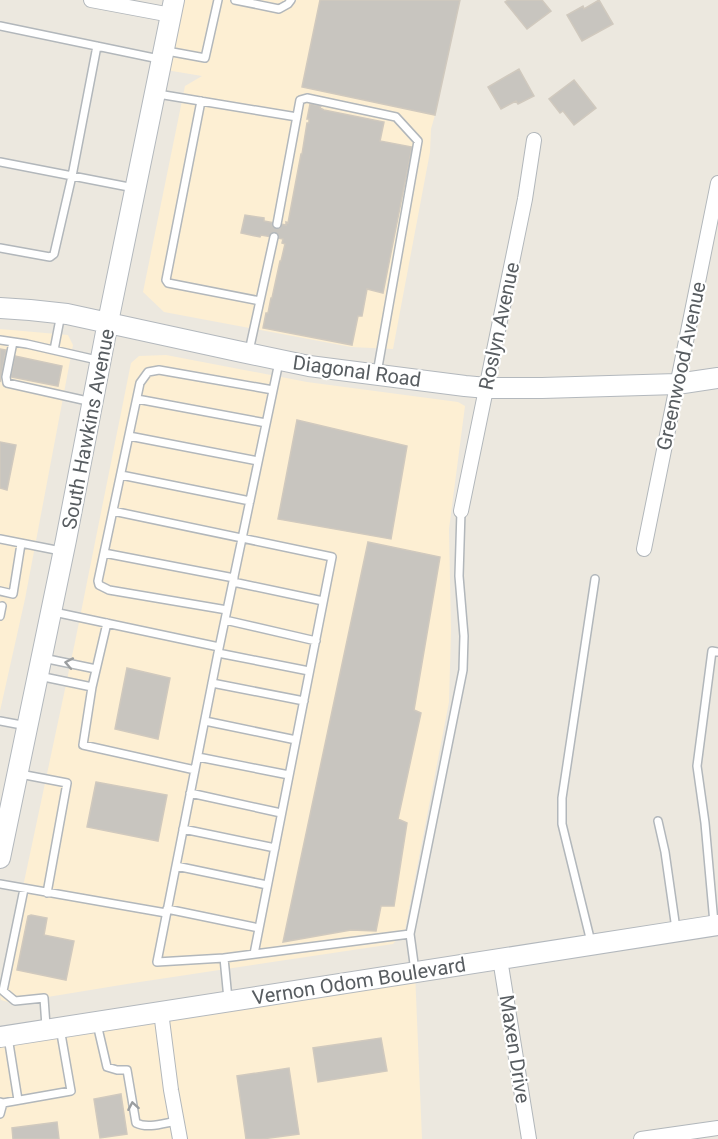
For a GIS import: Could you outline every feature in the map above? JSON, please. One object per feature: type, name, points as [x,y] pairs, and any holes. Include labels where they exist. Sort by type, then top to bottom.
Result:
[{"type":"street","points":[[91,0],[173,7]]},
{"type":"street","name":"South Hawkins Avenue","points":[[0,854],[4,819],[17,773],[64,552],[108,322],[173,7]]},
{"type":"street","name":"Roslyn Avenue","points":[[461,511],[525,199],[534,140]]},
{"type":"street","name":"Greenwood Avenue","points":[[644,549],[718,183]]},
{"type":"street","name":"Diagonal Road","points":[[0,308],[62,313],[309,366],[487,388],[677,384],[718,378]]},
{"type":"street","name":"Vernon Odom Boulevard","points":[[4,1036],[716,925]]},
{"type":"street","name":"Maxen Drive","points":[[500,959],[529,1139]]},
{"type":"street","points":[[161,1012],[180,1139]]},
{"type":"street","points":[[641,1139],[716,1132]]},
{"type":"lane","points":[[0,26],[97,46],[205,58],[218,0]]},
{"type":"lane","points":[[235,0],[279,9],[291,0]]},
{"type":"lane","points":[[0,248],[50,257],[54,254],[72,176],[97,46]]},
{"type":"lane","points":[[155,93],[297,117]]},
{"type":"lane","points":[[277,224],[300,100],[307,98],[396,117],[418,141],[376,375]]},
{"type":"lane","points":[[201,101],[166,280],[168,284],[260,301]]},
{"type":"lane","points":[[0,162],[136,189]]},
{"type":"lane","points":[[249,354],[274,237]]},
{"type":"lane","points":[[54,350],[62,313]]},
{"type":"lane","points":[[0,340],[101,361]]},
{"type":"lane","points":[[13,342],[6,377],[7,383],[93,403]]},
{"type":"lane","points":[[279,360],[157,962],[224,958],[411,934]]},
{"type":"lane","points":[[227,610],[103,589],[98,581],[140,383],[148,372],[159,370],[273,390]]},
{"type":"lane","points":[[137,399],[266,423]]},
{"type":"lane","points":[[129,436],[258,461]]},
{"type":"lane","points":[[121,475],[250,501]]},
{"type":"lane","points":[[113,511],[332,557],[254,954]]},
{"type":"lane","points":[[415,972],[411,934],[463,670],[464,636],[459,576],[461,511]]},
{"type":"lane","points":[[0,539],[64,552]]},
{"type":"lane","points":[[0,591],[13,594],[21,543]]},
{"type":"lane","points":[[104,553],[323,601]]},
{"type":"lane","points":[[591,945],[562,824],[562,798],[595,579]]},
{"type":"lane","points":[[0,616],[2,606]]},
{"type":"lane","points":[[51,612],[309,671]]},
{"type":"lane","points":[[225,620],[316,640]]},
{"type":"lane","points":[[107,623],[92,687],[83,745],[195,770]]},
{"type":"lane","points":[[716,925],[697,766],[712,651],[718,652]]},
{"type":"lane","points":[[39,667],[96,669]]},
{"type":"lane","points":[[39,667],[92,687]]},
{"type":"lane","points":[[212,683],[304,701]]},
{"type":"lane","points":[[0,721],[27,726]]},
{"type":"lane","points":[[205,721],[296,740]]},
{"type":"lane","points":[[198,756],[289,775]]},
{"type":"lane","points":[[17,773],[67,783],[47,893]]},
{"type":"lane","points":[[190,793],[282,813]]},
{"type":"lane","points":[[658,821],[665,852],[676,932]]},
{"type":"lane","points":[[183,829],[274,848]]},
{"type":"lane","points":[[176,866],[267,885]]},
{"type":"lane","points":[[0,884],[259,928]]},
{"type":"lane","points":[[0,1114],[1,1102],[70,1091],[44,998],[15,1001],[3,991],[24,889]]},
{"type":"lane","points":[[224,958],[229,1002]]},
{"type":"lane","points":[[97,1022],[107,1067],[127,1070],[136,1123],[146,1125],[177,1121]]},
{"type":"lane","points":[[4,1036],[18,1100]]},
{"type":"shaded area","points":[[174,0],[460,0],[431,129],[430,152],[393,349],[351,347],[164,312],[143,292],[185,86],[202,76],[160,69]]},
{"type":"shaded area","points":[[0,329],[68,335],[73,345],[25,599],[0,711]]},
{"type":"shaded area","points":[[166,355],[307,382],[458,402],[465,406],[449,529],[451,631],[449,702],[405,930],[393,944],[11,1003],[1,1000],[0,995],[131,363],[139,356]]},
{"type":"shaded area","points":[[415,972],[422,1139],[0,1139],[0,1037]]},
{"type":"building","points":[[320,0],[460,0],[435,115],[302,87]]},
{"type":"building","points":[[508,0],[542,0],[551,11],[527,29],[505,2]]},
{"type":"building","points":[[599,0],[613,24],[582,41],[567,15]]},
{"type":"building","points":[[519,69],[534,96],[518,104],[516,101],[501,109],[488,87]]},
{"type":"building","points":[[574,80],[596,108],[574,125],[549,99]]},
{"type":"building","points":[[310,104],[321,106],[320,108],[324,110],[384,122],[380,141],[412,147],[383,293],[367,289],[362,316],[358,316],[352,345],[263,328],[285,244],[282,243],[283,239],[241,233],[245,215],[264,218],[264,221],[286,225],[286,222],[288,223],[307,123],[309,123],[307,119]]},
{"type":"building","points":[[0,349],[6,350],[0,382]]},
{"type":"building","points":[[15,356],[62,366],[58,386],[11,377]]},
{"type":"building","points":[[297,420],[407,446],[391,539],[278,519]]},
{"type":"building","points":[[0,442],[16,445],[7,490],[0,488]]},
{"type":"building","points":[[368,542],[440,557],[414,710],[421,713],[398,819],[407,823],[394,906],[381,906],[376,931],[351,930],[283,942]]},
{"type":"building","points":[[127,668],[170,678],[158,739],[115,729]]},
{"type":"building","points":[[96,782],[167,795],[158,841],[87,827]]},
{"type":"building","points":[[28,916],[47,918],[44,935],[74,941],[66,980],[17,970]]},
{"type":"building","points":[[381,1038],[387,1071],[318,1082],[313,1048]]},
{"type":"building","points":[[289,1068],[299,1134],[246,1139],[237,1076]]},
{"type":"building","points":[[121,1094],[127,1134],[100,1138],[94,1099]]},
{"type":"building","points":[[57,1122],[59,1139],[13,1139],[12,1128]]}]
